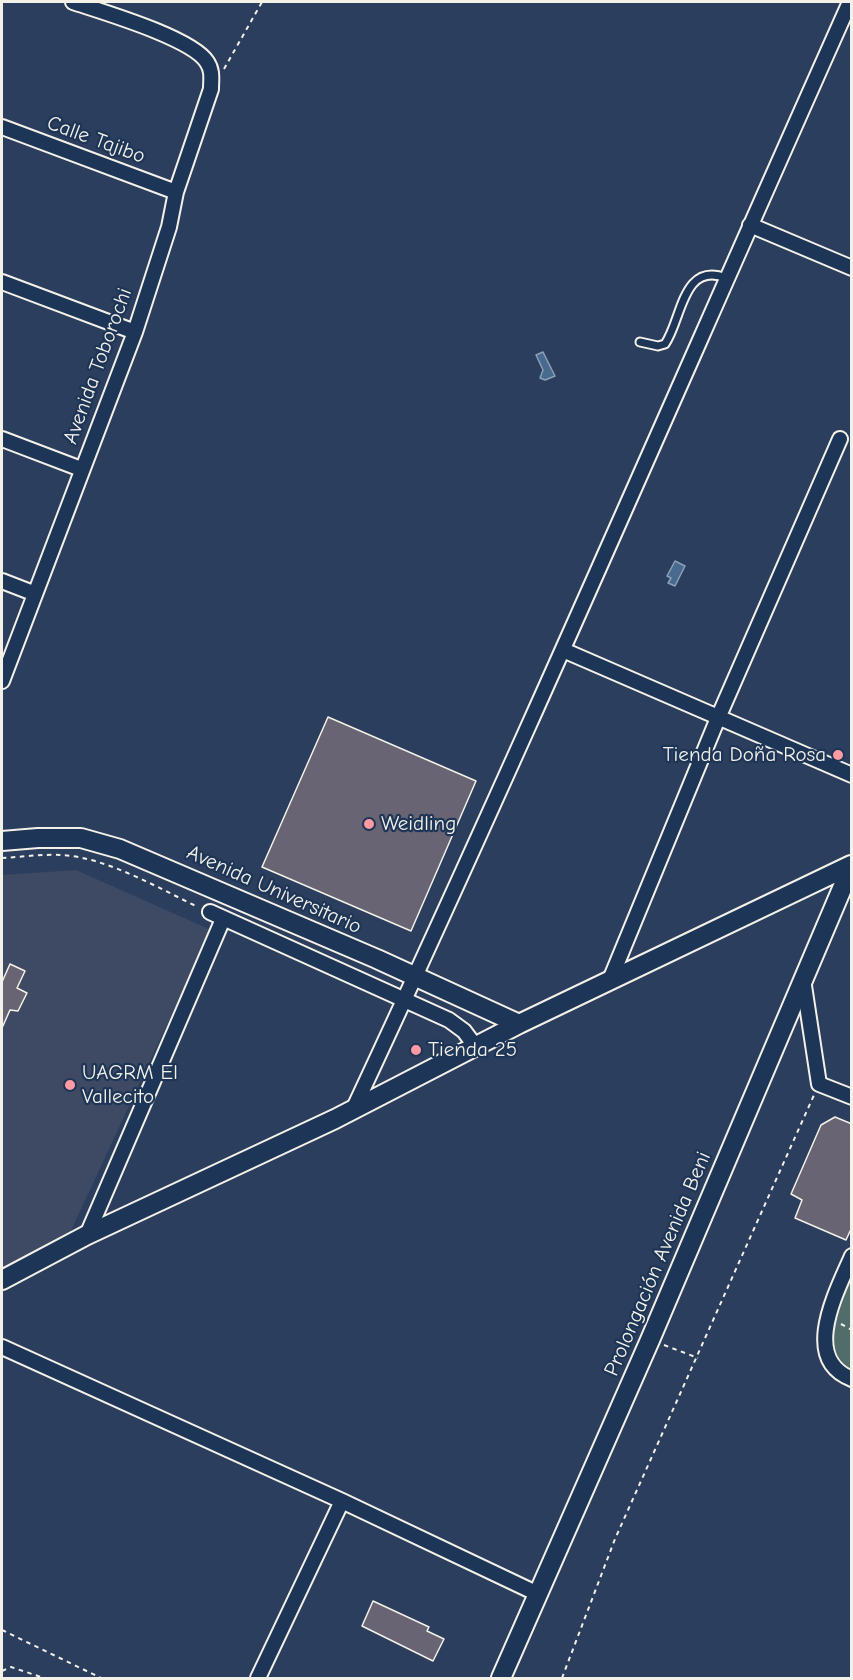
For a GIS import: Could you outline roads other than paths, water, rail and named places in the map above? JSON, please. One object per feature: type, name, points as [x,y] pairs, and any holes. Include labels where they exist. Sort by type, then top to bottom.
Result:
[{"type":"street","name":"Avenida Toborochi","points":[[2,681],[33,593],[135,332],[169,227],[176,192],[211,89],[212,72],[207,61],[187,44],[73,2]]},
{"type":"street","points":[[354,1108],[563,650],[850,2]]},
{"type":"street","name":"Calle Tajibo","points":[[2,127],[176,192]]},
{"type":"street","points":[[750,225],[852,268]]},
{"type":"street","points":[[2,282],[135,332]]},
{"type":"street","points":[[2,439],[81,469]]},
{"type":"street","points":[[610,980],[718,718],[840,439]]},
{"type":"street","points":[[2,581],[33,593]]},
{"type":"street","points":[[563,650],[852,775]]},
{"type":"street","name":"Avenida Universitario","points":[[2,842],[38,838],[81,838],[120,849],[414,975],[519,1024]]},
{"type":"street","points":[[2,1280],[87,1235],[335,1119],[519,1024],[851,865]]},
{"type":"street","name":"Prolongación Avenida Beni","points":[[501,1678],[573,1521],[851,865]]},
{"type":"street","points":[[87,1235],[216,916],[449,1020],[464,1031],[476,1047]]},
{"type":"street","points":[[803,979],[819,1084],[852,1097]]},
{"type":"street","points":[[850,1262],[828,1319],[824,1341],[828,1359],[841,1375],[852,1379]]},
{"type":"street","points":[[2,1347],[342,1501],[538,1594]]},
{"type":"street","points":[[258,1678],[342,1501]]},
{"type":"lane","points":[[640,342],[658,346],[665,344],[692,284],[709,275],[726,278]]},
{"type":"place","name":"Tienda Doña Rosa","points":[[838,755]]},
{"type":"place","name":"Weidling","points":[[369,824]]},
{"type":"place","name":"Tienda 25","points":[[416,1050]]},
{"type":"place","name":"UAGRM El Vallecito","points":[[70,1085]]}]
